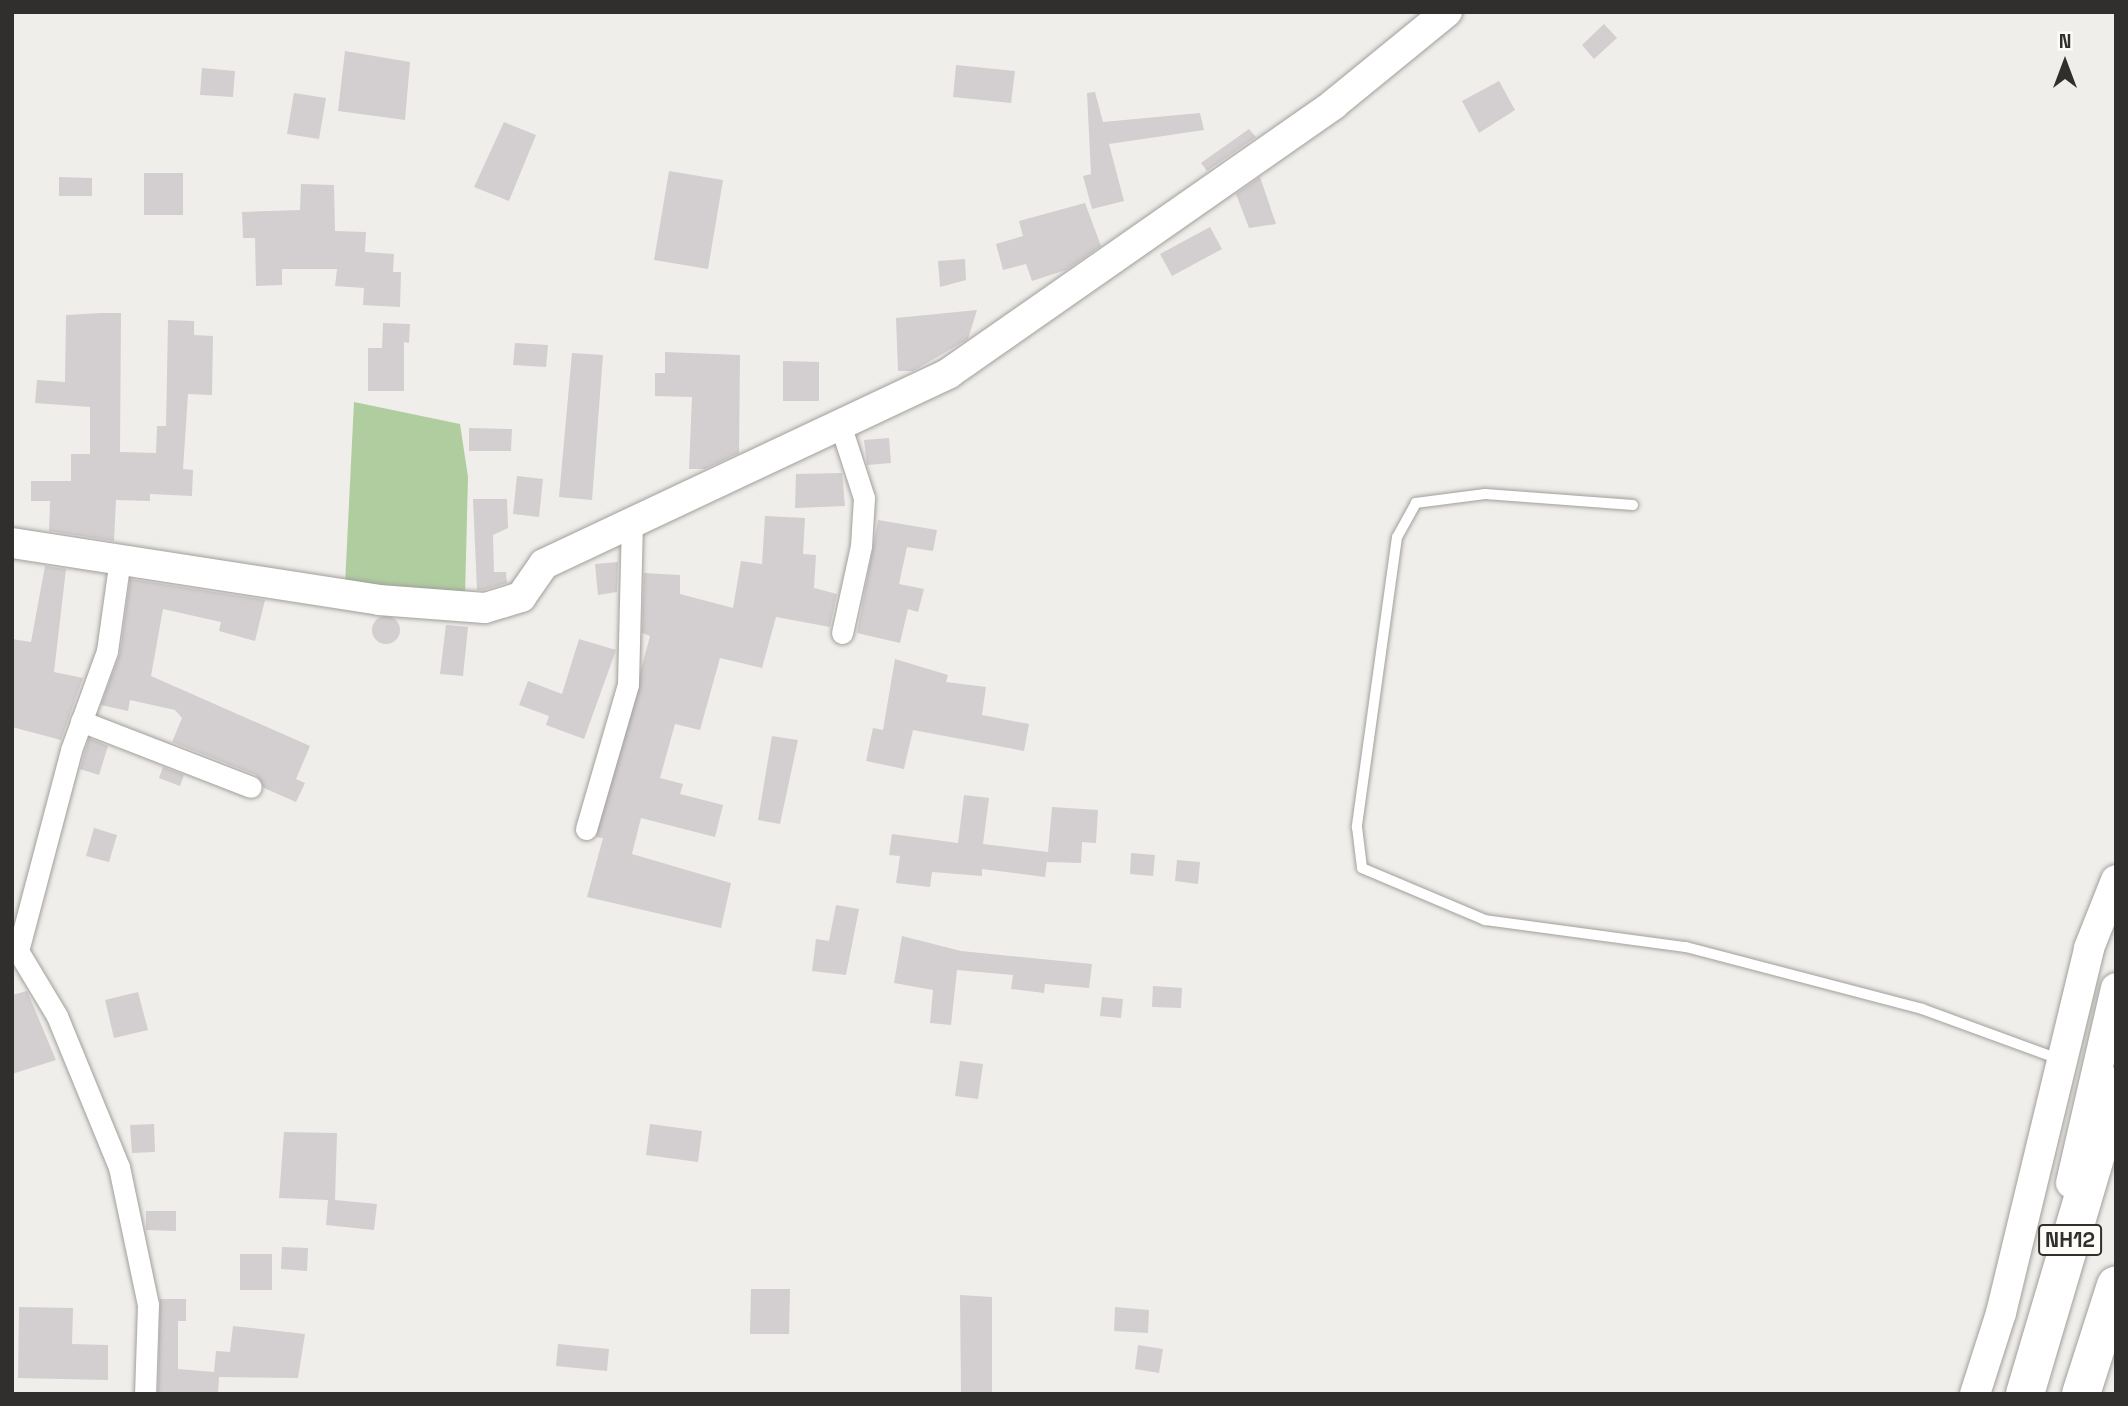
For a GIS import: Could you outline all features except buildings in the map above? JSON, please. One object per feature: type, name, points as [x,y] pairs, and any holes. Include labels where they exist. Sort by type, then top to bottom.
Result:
[{"type":"highway","name":"NH12","points":[[2025,1394],[2116,1086]]},
{"type":"highway","name":"NH12","points":[[2081,1394],[2116,1285]]},
{"type":"street","points":[[12,543],[379,600],[485,608],[521,597],[544,564],[839,421],[949,373],[1334,104],[1447,12]]},
{"type":"street","points":[[839,421],[864,498],[861,546],[842,633]]},
{"type":"street","points":[[586,829],[628,684],[632,521]]},
{"type":"street","points":[[120,558],[107,651],[81,721],[15,952],[57,1016],[119,1167],[148,1305],[145,1394]]},
{"type":"street","points":[[81,721],[251,787]]},
{"type":"street","points":[[1975,1394],[2089,948],[2116,880]]},
{"type":"street","points":[[2037,1352],[2116,988]]},
{"type":"lane","points":[[1633,505],[1485,494],[1416,503],[1396,537],[1357,827],[1362,868],[1485,920],[1686,947],[1922,1009],[2062,1060]]},
{"type":"green space","points":[[354,402],[460,424],[468,477],[465,596],[345,585]]}]
